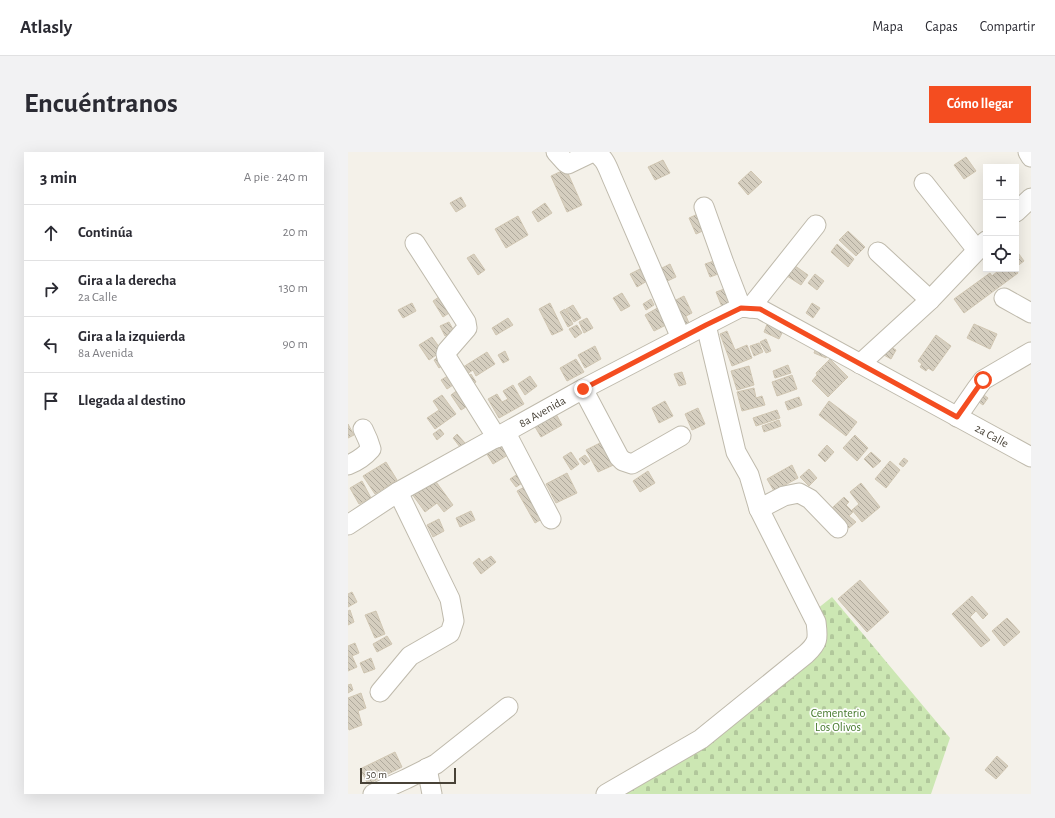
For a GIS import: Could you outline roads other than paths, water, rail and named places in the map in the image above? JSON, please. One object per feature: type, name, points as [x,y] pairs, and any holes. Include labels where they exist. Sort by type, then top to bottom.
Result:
[{"type":"street","points":[[556,152],[568,164],[593,152],[605,154],[613,180],[681,338]]},
{"type":"street","points":[[1028,152],[1031,157]]},
{"type":"street","points":[[860,364],[930,300],[982,245],[924,183]]},
{"type":"street","points":[[1019,209],[1031,198]]},
{"type":"street","points":[[704,207],[724,264],[745,308],[816,225]]},
{"type":"street","points":[[414,243],[466,322],[467,328],[447,351],[447,358],[501,435],[551,519]]},
{"type":"street","points":[[878,252],[930,300]]},
{"type":"street","points":[[1004,298],[1031,313]]},
{"type":"street","name":"8a Avenida","points":[[348,525],[398,492],[583,389],[706,325],[745,308]]},
{"type":"street","name":"2a Calle","points":[[745,308],[760,309],[1031,457]]},
{"type":"street","points":[[606,794],[701,739],[813,647],[818,638],[816,622],[759,509],[749,475],[736,452],[706,325]]},
{"type":"street","points":[[957,417],[983,380],[1031,352]]},
{"type":"street","points":[[583,389],[619,457],[623,461],[632,464],[681,436]]},
{"type":"street","points":[[348,465],[365,456],[371,449],[363,429]]},
{"type":"street","points":[[380,692],[410,656],[450,633],[454,621],[450,599],[398,492]]},
{"type":"street","points":[[759,509],[784,496],[799,493],[810,499],[838,528]]},
{"type":"street","points":[[373,794],[436,764],[508,707]]},
{"type":"street","points":[[427,768],[432,794]]},
{"type":"park label","name":"Cementerio Los Olivos","points":[[838,720]]}]
